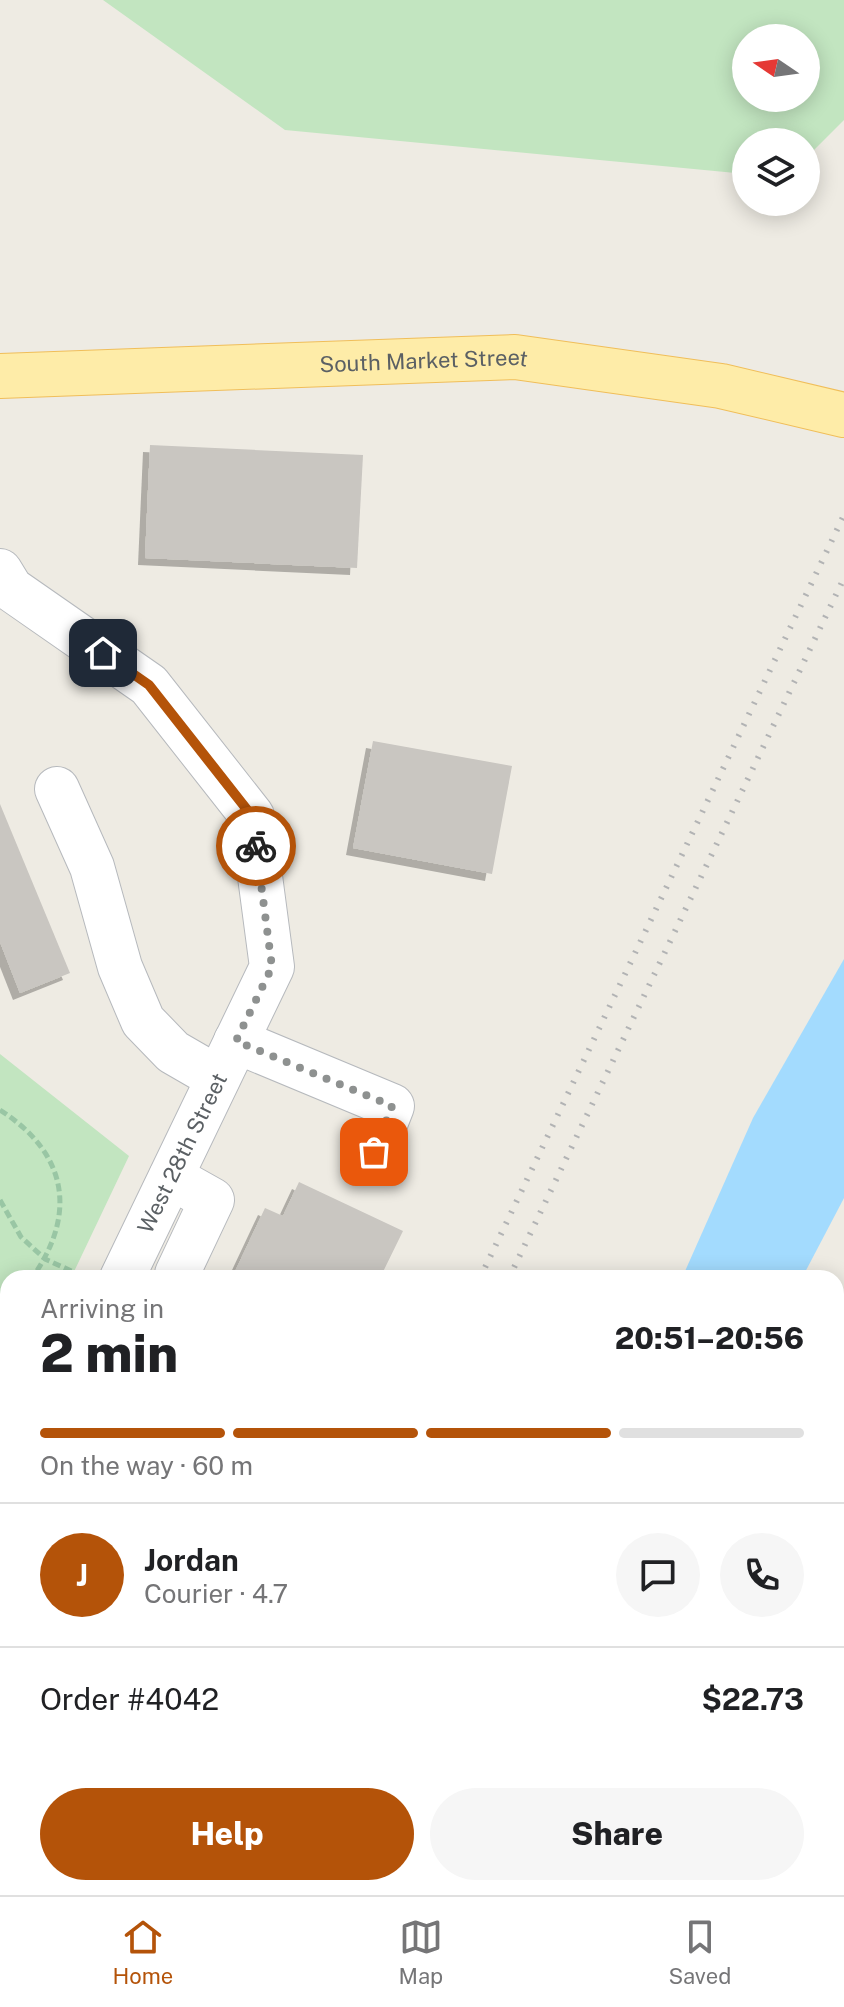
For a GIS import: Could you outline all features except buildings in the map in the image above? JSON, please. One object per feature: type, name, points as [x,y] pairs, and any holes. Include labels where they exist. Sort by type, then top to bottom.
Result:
[{"type":"main road","name":"South Market Street","points":[[0,376],[515,357],[721,386],[844,415]]},
{"type":"street","name":"West 28th Street","points":[[0,571],[11,589],[149,685],[252,816],[272,967],[126,1270]]},
{"type":"street","points":[[57,789],[92,867],[120,967],[143,1021],[173,1052],[227,1060],[392,1106],[374,1152]]},
{"type":"street","points":[[171,1177],[212,1200],[179,1270]]},
{"type":"path","points":[[0,1110],[24,1125],[45,1149],[57,1179],[60,1208],[56,1238],[37,1270]]},
{"type":"path","points":[[0,1200],[21,1237],[45,1259],[70,1270]]},
{"type":"green space","points":[[103,0],[844,0],[844,120],[820,144],[820,128],[732,128],[732,173],[285,130]]},
{"type":"green space","points":[[0,1054],[129,1156],[75,1270],[0,1270]]},
{"type":"water","points":[[844,959],[844,1198],[806,1270],[686,1270],[753,1118]]},
{"type":"railway","points":[[484,1270],[844,515]]},
{"type":"railway","points":[[513,1270],[844,578]]},
{"type":"way so far","points":[[256,846],[272,967],[236,1041],[392,1106],[374,1152]]},
{"type":"route","points":[[103,653],[149,685],[252,816],[256,846]]}]
